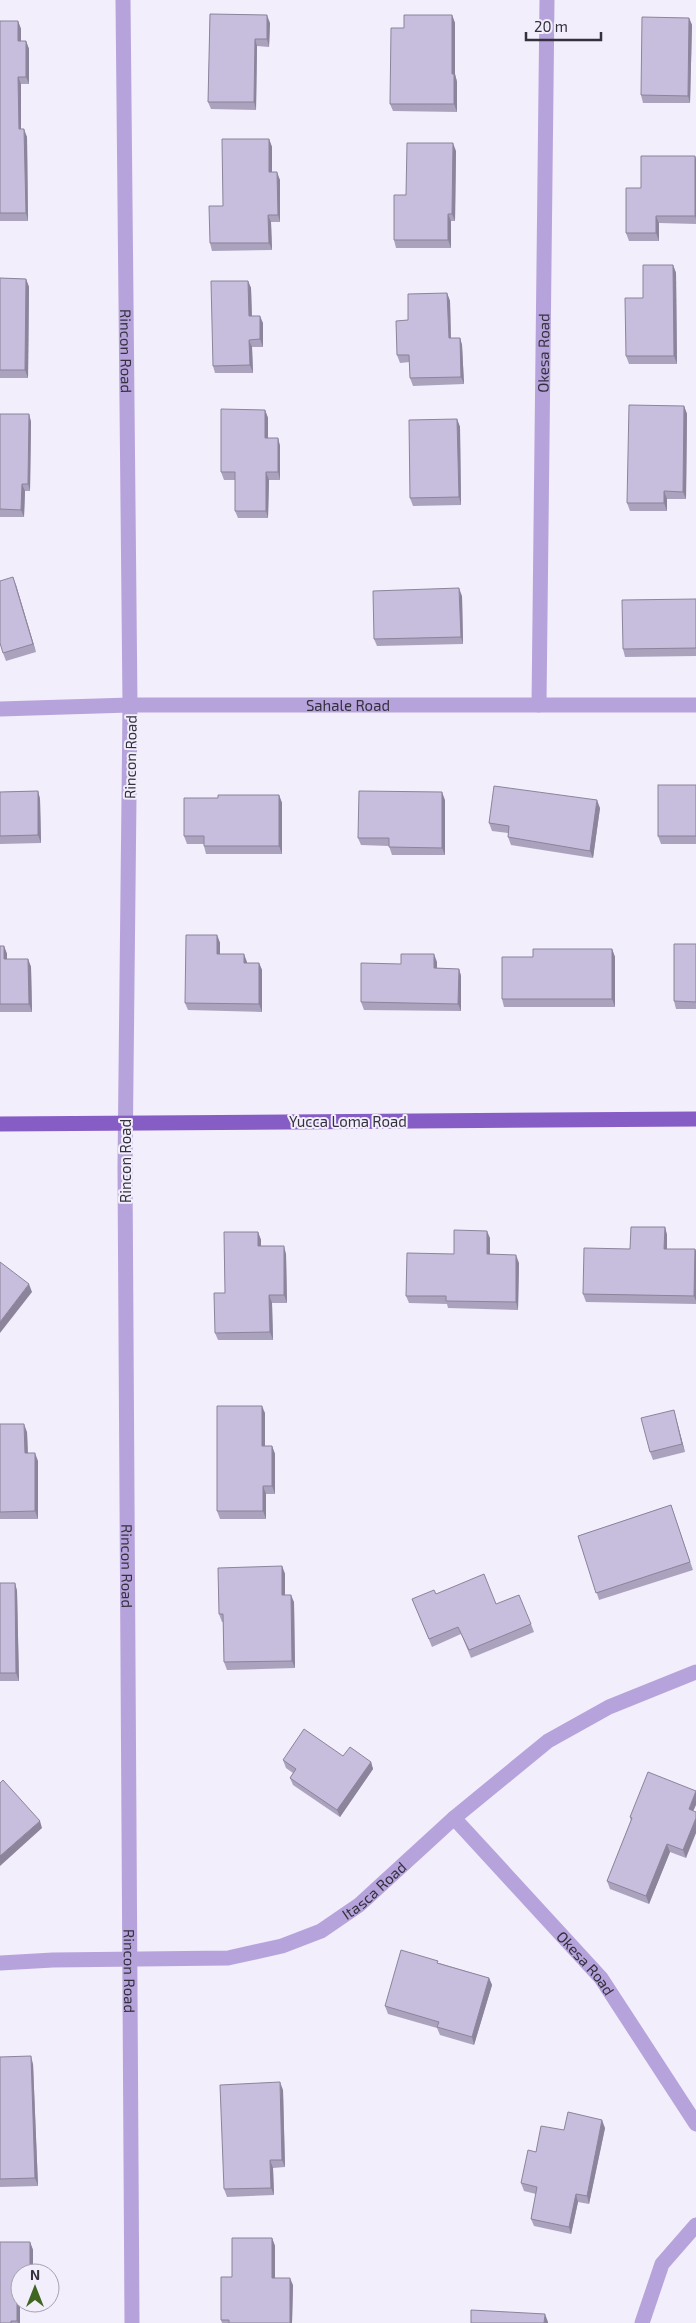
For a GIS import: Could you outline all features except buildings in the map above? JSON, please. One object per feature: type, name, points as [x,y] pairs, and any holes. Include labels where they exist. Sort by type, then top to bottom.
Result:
[{"type":"main road","name":"Yucca Loma Road","points":[[0,1124],[696,1119]]},
{"type":"street","name":"Rincon Road","points":[[123,0],[130,705],[125,1122],[132,2323]]},
{"type":"street","name":"Okesa Road","points":[[540,705],[546,0]]},
{"type":"street","name":"Sahale Road","points":[[0,709],[130,705],[696,705]]},
{"type":"street","name":"Itasca Road","points":[[0,1963],[228,1958],[282,1946],[321,1931],[359,1905],[454,1818],[548,1741],[609,1707],[696,1672]]},
{"type":"street","name":"Okesa Road","points":[[454,1818],[601,1978],[696,2124]]},
{"type":"street","points":[[642,2323],[662,2264],[696,2225]]}]
